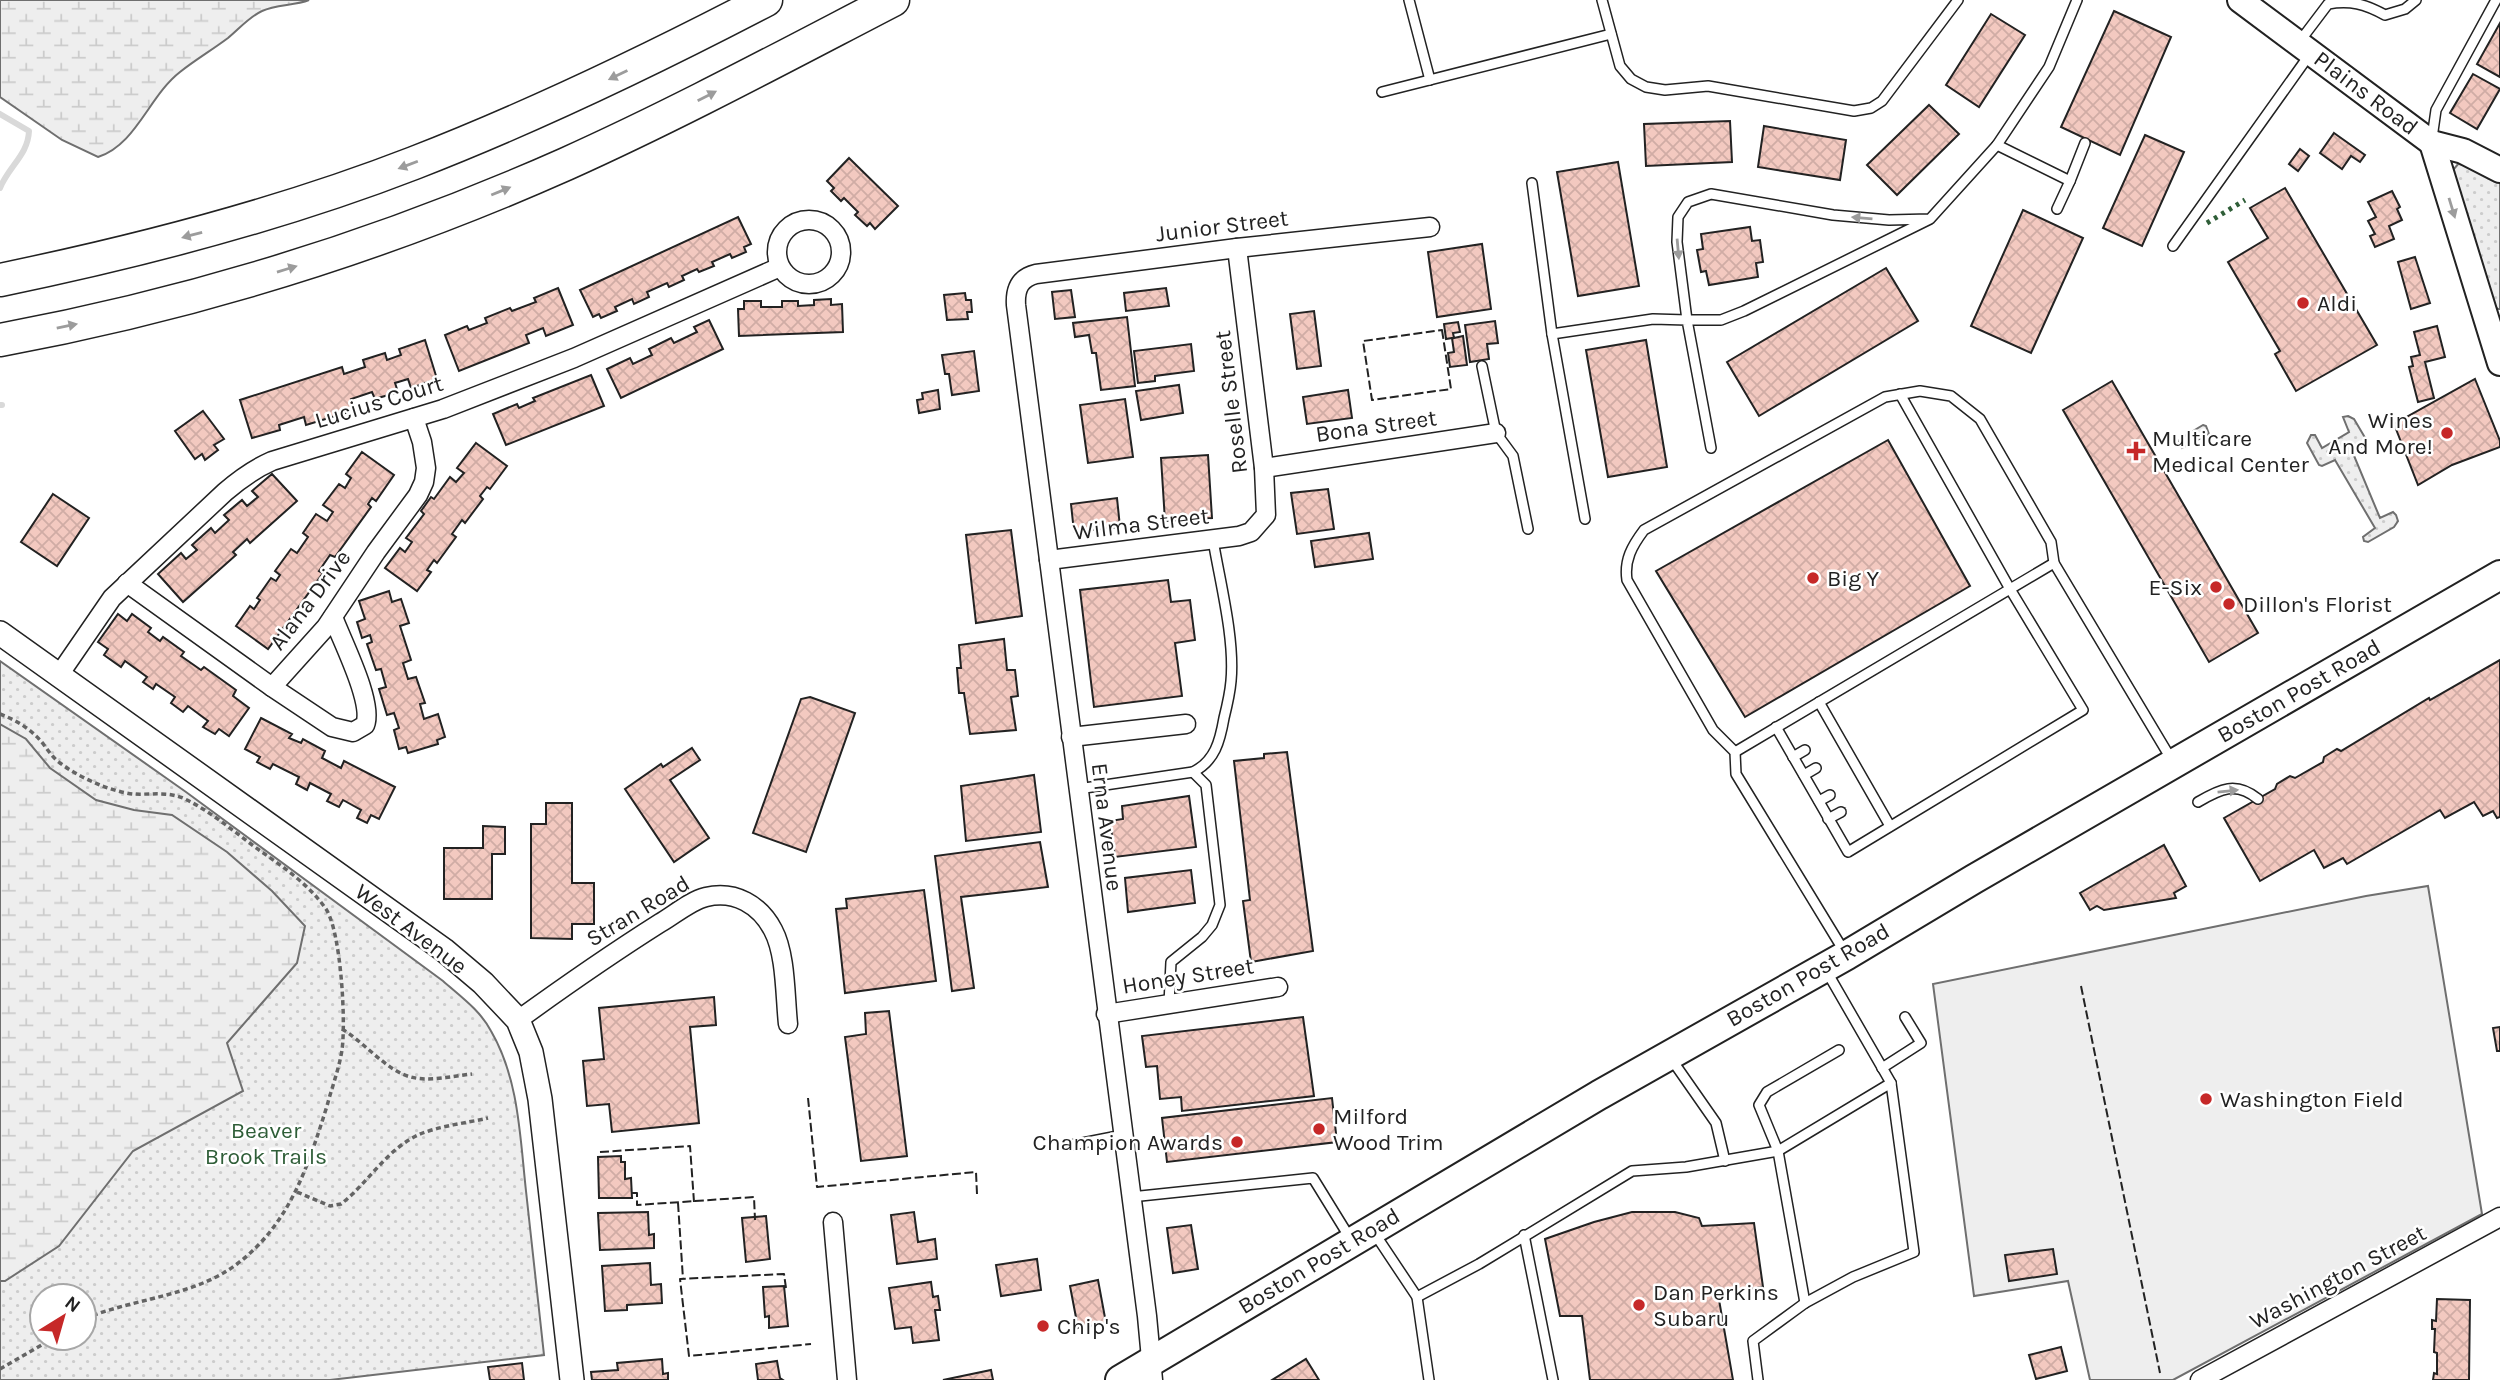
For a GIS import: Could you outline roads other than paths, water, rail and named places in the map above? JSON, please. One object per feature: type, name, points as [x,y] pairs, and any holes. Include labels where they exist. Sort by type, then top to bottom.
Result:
[{"type":"highway","points":[[0,340],[87,322],[226,287],[432,219],[629,135],[893,0]]},
{"type":"highway","points":[[823,37],[911,0]]},
{"type":"highway","points":[[0,280],[176,240],[369,180],[568,98],[754,5]]},
{"type":"main road","name":"Plains Road","points":[[2241,0],[2432,143],[2463,151],[2500,170]]},
{"type":"main road","points":[[2432,143],[2494,323],[2500,363]]},
{"type":"main road","name":"Boston Post Road","points":[[1120,1380],[1153,1370],[1362,1235],[1668,1055],[1836,961],[1974,878],[2500,575]]},
{"type":"street","name":"Junior Street","points":[[1022,282],[1036,274],[1430,227]]},
{"type":"street","name":"Roselle Street","points":[[1237,248],[1264,468],[1266,515],[1251,532],[1239,536]]},
{"type":"street","name":"Lucius Court","points":[[60,675],[100,614],[127,583],[242,477],[259,467],[443,409],[574,358],[780,267]]},
{"type":"street","name":"Erna Avenue","points":[[1022,282],[1016,293],[1016,305],[1153,1370]]},
{"type":"street","name":"Alana Drive","points":[[127,583],[272,687],[333,617],[376,552],[409,510],[424,482],[424,453],[414,418]]},
{"type":"street","name":"Bona Street","points":[[1264,468],[1496,433]]},
{"type":"street","name":"Wilma Street","points":[[1049,560],[1239,536]]},
{"type":"street","points":[[272,687],[332,727],[353,732],[365,725],[368,719],[367,703],[333,617]]},
{"type":"street","name":"West Avenue","points":[[0,633],[444,950],[484,983],[518,1020],[531,1052],[540,1099],[572,1380]]},
{"type":"street","points":[[1071,737],[1186,724]]},
{"type":"street","name":"Stran Road","points":[[518,1020],[603,959],[685,908],[706,897],[721,895],[747,901],[765,917],[774,931],[779,947],[788,1024]]},
{"type":"street","name":"Honey Street","points":[[1106,1014],[1278,986]]},
{"type":"street","name":"Washington Street","points":[[2200,1380],[2500,1217]]},
{"type":"street","points":[[833,1222],[848,1380]]},
{"type":"lane","points":[[1409,0],[1430,80]]},
{"type":"lane","points":[[1602,0],[1615,54],[1625,73],[1646,87],[1665,90],[1708,86],[1854,111],[1871,108],[1882,101],[1958,0]]},
{"type":"lane","points":[[1552,334],[1653,319],[1721,320],[1930,219],[1997,145],[2049,67],[2077,0]]},
{"type":"lane","points":[[2173,246],[2305,48],[2328,4],[2344,1],[2364,4],[2385,15],[2405,9],[2416,0]]},
{"type":"lane","points":[[2432,143],[2436,110],[2496,0]]},
{"type":"lane","points":[[1382,92],[1611,34]]},
{"type":"lane","points":[[2057,209],[2085,143]]},
{"type":"lane","points":[[1997,145],[2070,181]]},
{"type":"lane","points":[[1532,183],[1552,334],[1585,519]]},
{"type":"lane","points":[[1711,448],[1687,320],[1677,242],[1678,216],[1688,202],[1711,194],[1833,215],[1889,220],[1930,219]]},
{"type":"lane","points":[[1482,366],[1496,433],[1513,456],[1528,529]]},
{"type":"lane","points":[[1758,1380],[1753,1341],[1805,1303],[1853,1277],[1914,1252],[1891,1083],[1836,961],[1736,774],[1735,752],[1713,730],[1626,580],[1625,566],[1632,547],[1644,530],[1885,397],[1920,391],[1951,396],[1980,419],[2051,542],[2054,563],[2174,763]]},
{"type":"lane","points":[[1776,727],[1847,852],[2083,710],[2010,589],[1900,394]]},
{"type":"lane","points":[[1077,789],[1192,772],[1210,759],[1219,744],[1232,680],[1231,646],[1213,540]]},
{"type":"lane","points":[[1735,752],[2054,563]]},
{"type":"lane","points":[[1819,702],[1890,826]]},
{"type":"lane","points":[[1825,738],[1836,731]]},
{"type":"lane","points":[[1793,757],[1805,750]]},
{"type":"lane","points":[[1836,757],[1847,751]]},
{"type":"lane","points":[[1804,775],[1816,768]]},
{"type":"lane","points":[[1168,1004],[1171,962],[1202,937],[1212,925],[1220,905],[1206,785],[1192,772]]},
{"type":"lane","points":[[1852,782],[1862,776]]},
{"type":"lane","points":[[2198,802],[2227,788],[2249,792],[2258,799]]},
{"type":"lane","points":[[1861,800],[1872,793]]},
{"type":"lane","points":[[1819,801],[1830,794]]},
{"type":"lane","points":[[1828,819],[1841,812]]},
{"type":"lane","points":[[1882,1068],[1921,1043],[1905,1017]]},
{"type":"lane","points":[[1805,1303],[1778,1151],[1759,1105],[1768,1092],[1839,1050]]},
{"type":"lane","points":[[1668,1055],[1716,1123],[1725,1161]]},
{"type":"lane","points":[[1417,1297],[1479,1264],[1632,1171],[1725,1161],[1778,1151],[1891,1083]]},
{"type":"lane","points":[[1067,1146],[1123,1135]]},
{"type":"lane","points":[[1131,1197],[1313,1178],[1417,1297],[1429,1380]]},
{"type":"lane","points":[[1524,1235],[1553,1380]]},
{"type":"waterway","points":[[0,114],[29,131],[22,154],[0,188]]},
{"type":"place","name":"Aldi","points":[[2303,303]]},
{"type":"place","name":"Wines And More!","points":[[2447,433]]},
{"type":"place","name":"Multicare Medical Center","points":[[2136,451]]},
{"type":"place","name":"Big Y","points":[[1813,578]]},
{"type":"place","name":"E-Six","points":[[2216,587]]},
{"type":"place","name":"Dillon's Florist","points":[[2229,604]]},
{"type":"place","name":"Washington Field","points":[[2206,1099]]},
{"type":"place","name":"Milford Wood Trim","points":[[1319,1129]]},
{"type":"place","name":"Champion Awards","points":[[1237,1142]]},
{"type":"place","name":"Dan Perkins Subaru","points":[[1639,1305]]},
{"type":"place","name":"Chip's","points":[[1043,1326]]},
{"type":"park label","name":"Beaver Brook Trails","points":[[266,1143]]}]
